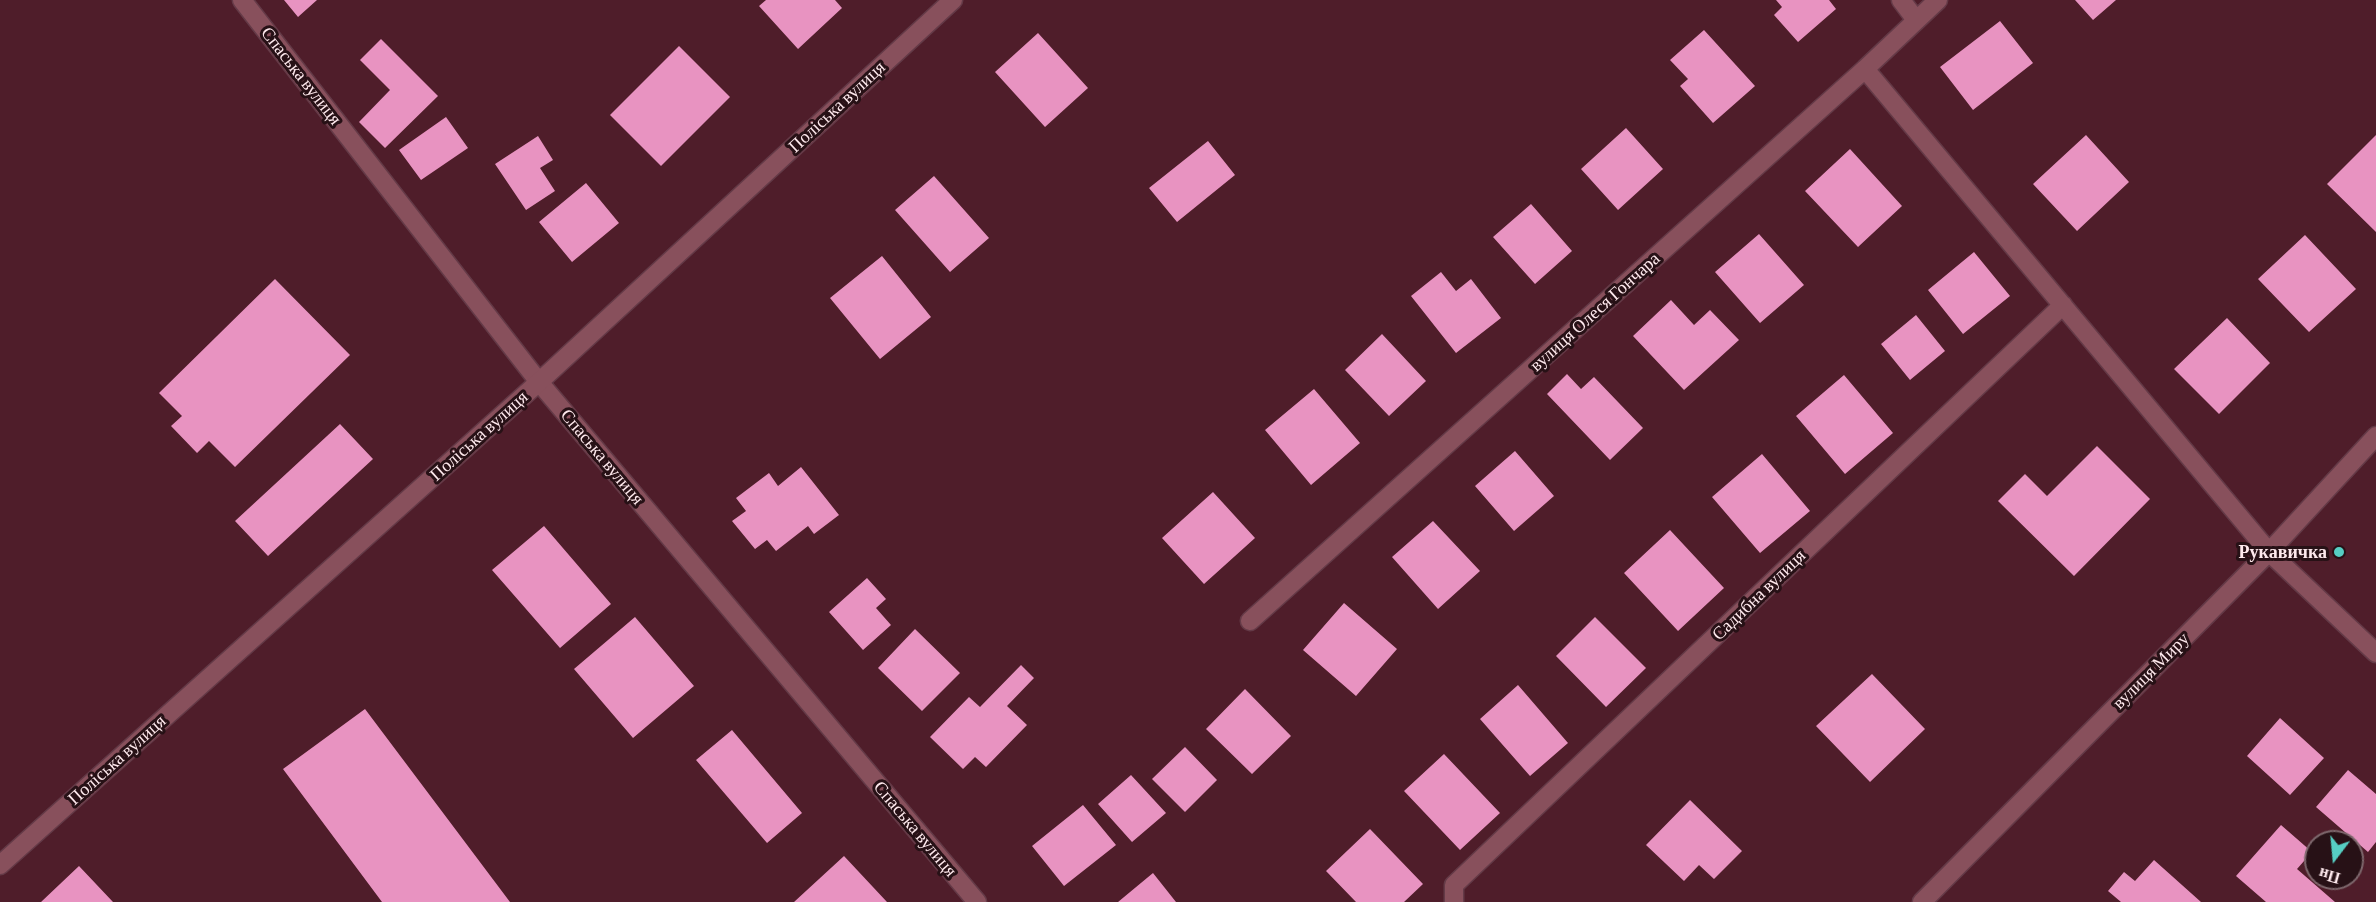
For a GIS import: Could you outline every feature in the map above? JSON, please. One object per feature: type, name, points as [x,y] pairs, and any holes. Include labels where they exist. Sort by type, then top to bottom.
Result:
[{"type":"street","name":"Спаська вулиця","points":[[242,0],[539,382],[977,902]]},
{"type":"street","name":"Поліська вулиця","points":[[0,865],[539,382],[952,0]]},
{"type":"street","points":[[1901,0],[1916,20]]},
{"type":"street","name":"вулиця Олеся Гончара","points":[[1250,621],[1865,69],[1938,0]]},
{"type":"street","points":[[1865,69],[2269,552],[2376,653]]},
{"type":"street","name":"Садибна вулиця","points":[[1454,893],[2063,305]]},
{"type":"street","name":"вулиця Миру","points":[[1922,902],[2269,552],[2376,436]]},
{"type":"building","points":[[284,0],[317,0],[298,17]]},
{"type":"building","points":[[766,0],[835,0],[842,8],[798,49],[759,6]]},
{"type":"building","points":[[1776,0],[1829,0],[1836,9],[1798,42],[1774,15],[1782,7]]},
{"type":"building","points":[[2075,0],[2116,0],[2093,20]]},
{"type":"building","points":[[2000,21],[2033,63],[1973,110],[1940,67]]},
{"type":"building","points":[[1704,30],[1755,86],[1713,123],[1680,86],[1688,79],[1670,60]]},
{"type":"building","points":[[1038,33],[1088,88],[1045,127],[995,72]]},
{"type":"building","points":[[381,39],[438,96],[385,148],[359,122],[390,90],[360,60]]},
{"type":"building","points":[[679,46],[730,97],[661,166],[610,115]]},
{"type":"building","points":[[446,117],[468,148],[421,180],[399,150]]},
{"type":"building","points":[[1626,128],[1663,169],[1618,210],[1581,169]]},
{"type":"building","points":[[2086,135],[2129,182],[2077,231],[2033,184]]},
{"type":"building","points":[[2376,135],[2376,232],[2327,184]]},
{"type":"building","points":[[538,136],[553,160],[540,168],[555,191],[526,210],[495,164]]},
{"type":"building","points":[[1208,141],[1235,175],[1177,222],[1149,188]]},
{"type":"building","points":[[1850,149],[1902,206],[1858,247],[1805,191]]},
{"type":"building","points":[[934,176],[989,238],[950,272],[895,210]]},
{"type":"building","points":[[586,183],[619,223],[572,262],[539,222]]},
{"type":"building","points":[[1531,204],[1572,251],[1535,284],[1493,237]]},
{"type":"building","points":[[1759,234],[1804,285],[1760,323],[1715,272]]},
{"type":"building","points":[[2305,235],[2356,289],[2309,332],[2258,279]]},
{"type":"building","points":[[1974,252],[2010,296],[1963,334],[1928,290]]},
{"type":"building","points":[[882,256],[931,317],[880,359],[830,298]]},
{"type":"building","points":[[1441,272],[1456,291],[1471,279],[1501,318],[1456,353],[1411,296]]},
{"type":"building","points":[[275,279],[350,355],[235,467],[209,441],[197,453],[171,426],[182,416],[159,393]]},
{"type":"building","points":[[1671,300],[1694,325],[1710,310],[1739,340],[1684,390],[1633,336]]},
{"type":"building","points":[[1916,315],[1945,351],[1910,380],[1881,344]]},
{"type":"building","points":[[2227,318],[2270,363],[2219,414],[2174,369]]},
{"type":"building","points":[[1382,334],[1426,381],[1389,416],[1345,370]]},
{"type":"building","points":[[1567,374],[1581,389],[1594,377],[1643,428],[1610,460],[1547,394]]},
{"type":"building","points":[[1844,375],[1893,433],[1845,474],[1796,416]]},
{"type":"building","points":[[1314,389],[1360,443],[1311,485],[1265,430]]},
{"type":"building","points":[[340,424],[373,459],[268,556],[235,521]]},
{"type":"building","points":[[2097,446],[2150,499],[2074,576],[1998,501],[2025,474],[2047,496]]},
{"type":"building","points":[[1515,451],[1554,496],[1514,531],[1475,486]]},
{"type":"building","points":[[1762,454],[1810,511],[1760,553],[1712,497]]},
{"type":"building","points":[[801,467],[839,515],[814,534],[808,526],[776,551],[767,540],[755,549],[732,521],[746,511],[736,498],[769,473],[778,486]]},
{"type":"building","points":[[1213,492],[1255,538],[1204,584],[1162,538]]},
{"type":"building","points":[[1433,521],[1480,571],[1438,609],[1392,557]]},
{"type":"building","points":[[544,526],[611,604],[560,648],[492,570]]},
{"type":"building","points":[[1670,530],[1724,588],[1678,631],[1624,573]]},
{"type":"building","points":[[867,578],[886,599],[876,608],[891,625],[863,650],[829,612]]},
{"type":"building","points":[[1344,603],[1397,649],[1356,696],[1303,650]]},
{"type":"building","points":[[635,617],[694,686],[633,738],[574,669]]},
{"type":"building","points":[[1595,617],[1646,668],[1606,707],[1556,656]]},
{"type":"building","points":[[915,629],[960,673],[922,711],[878,668]]},
{"type":"building","points":[[1021,665],[1034,678],[1007,706],[1027,725],[986,767],[975,757],[963,769],[930,737],[969,697],[980,707]]},
{"type":"building","points":[[1872,674],[1925,729],[1870,782],[1816,726]]},
{"type":"building","points":[[1518,685],[1568,743],[1530,776],[1480,719]]},
{"type":"building","points":[[1245,689],[1291,736],[1252,774],[1206,729]]},
{"type":"building","points":[[365,709],[510,902],[382,902],[283,769]]},
{"type":"building","points":[[2280,718],[2324,758],[2290,795],[2247,756]]},
{"type":"building","points":[[732,730],[802,813],[767,843],[696,760]]},
{"type":"building","points":[[1185,747],[1217,780],[1185,812],[1152,779]]},
{"type":"building","points":[[1444,754],[1500,813],[1460,850],[1404,791]]},
{"type":"building","points":[[2348,770],[2376,794],[2376,842],[2368,852],[2364,849],[2364,830],[2343,830],[2316,807]]},
{"type":"building","points":[[1131,775],[1166,813],[1132,842],[1098,804]]},
{"type":"building","points":[[1690,800],[1742,851],[1714,879],[1699,865],[1684,881],[1646,845]]},
{"type":"building","points":[[1083,805],[1116,845],[1064,886],[1032,846]]},
{"type":"building","points":[[2281,825],[2304,845],[2304,861],[2297,869],[2304,875],[2304,890],[2321,890],[2335,902],[2266,902],[2236,876]]},
{"type":"building","points":[[1370,829],[1423,884],[1404,902],[1356,902],[1326,871]]},
{"type":"building","points":[[844,856],[887,902],[794,902]]},
{"type":"building","points":[[2154,860],[2201,902],[2121,902],[2108,891],[2124,872],[2135,881]]},
{"type":"building","points":[[79,866],[113,902],[41,902]]},
{"type":"building","points":[[1153,873],[1176,902],[1118,902]]},
{"type":"place","name":"Рукавичка","points":[[2339,552]]}]
